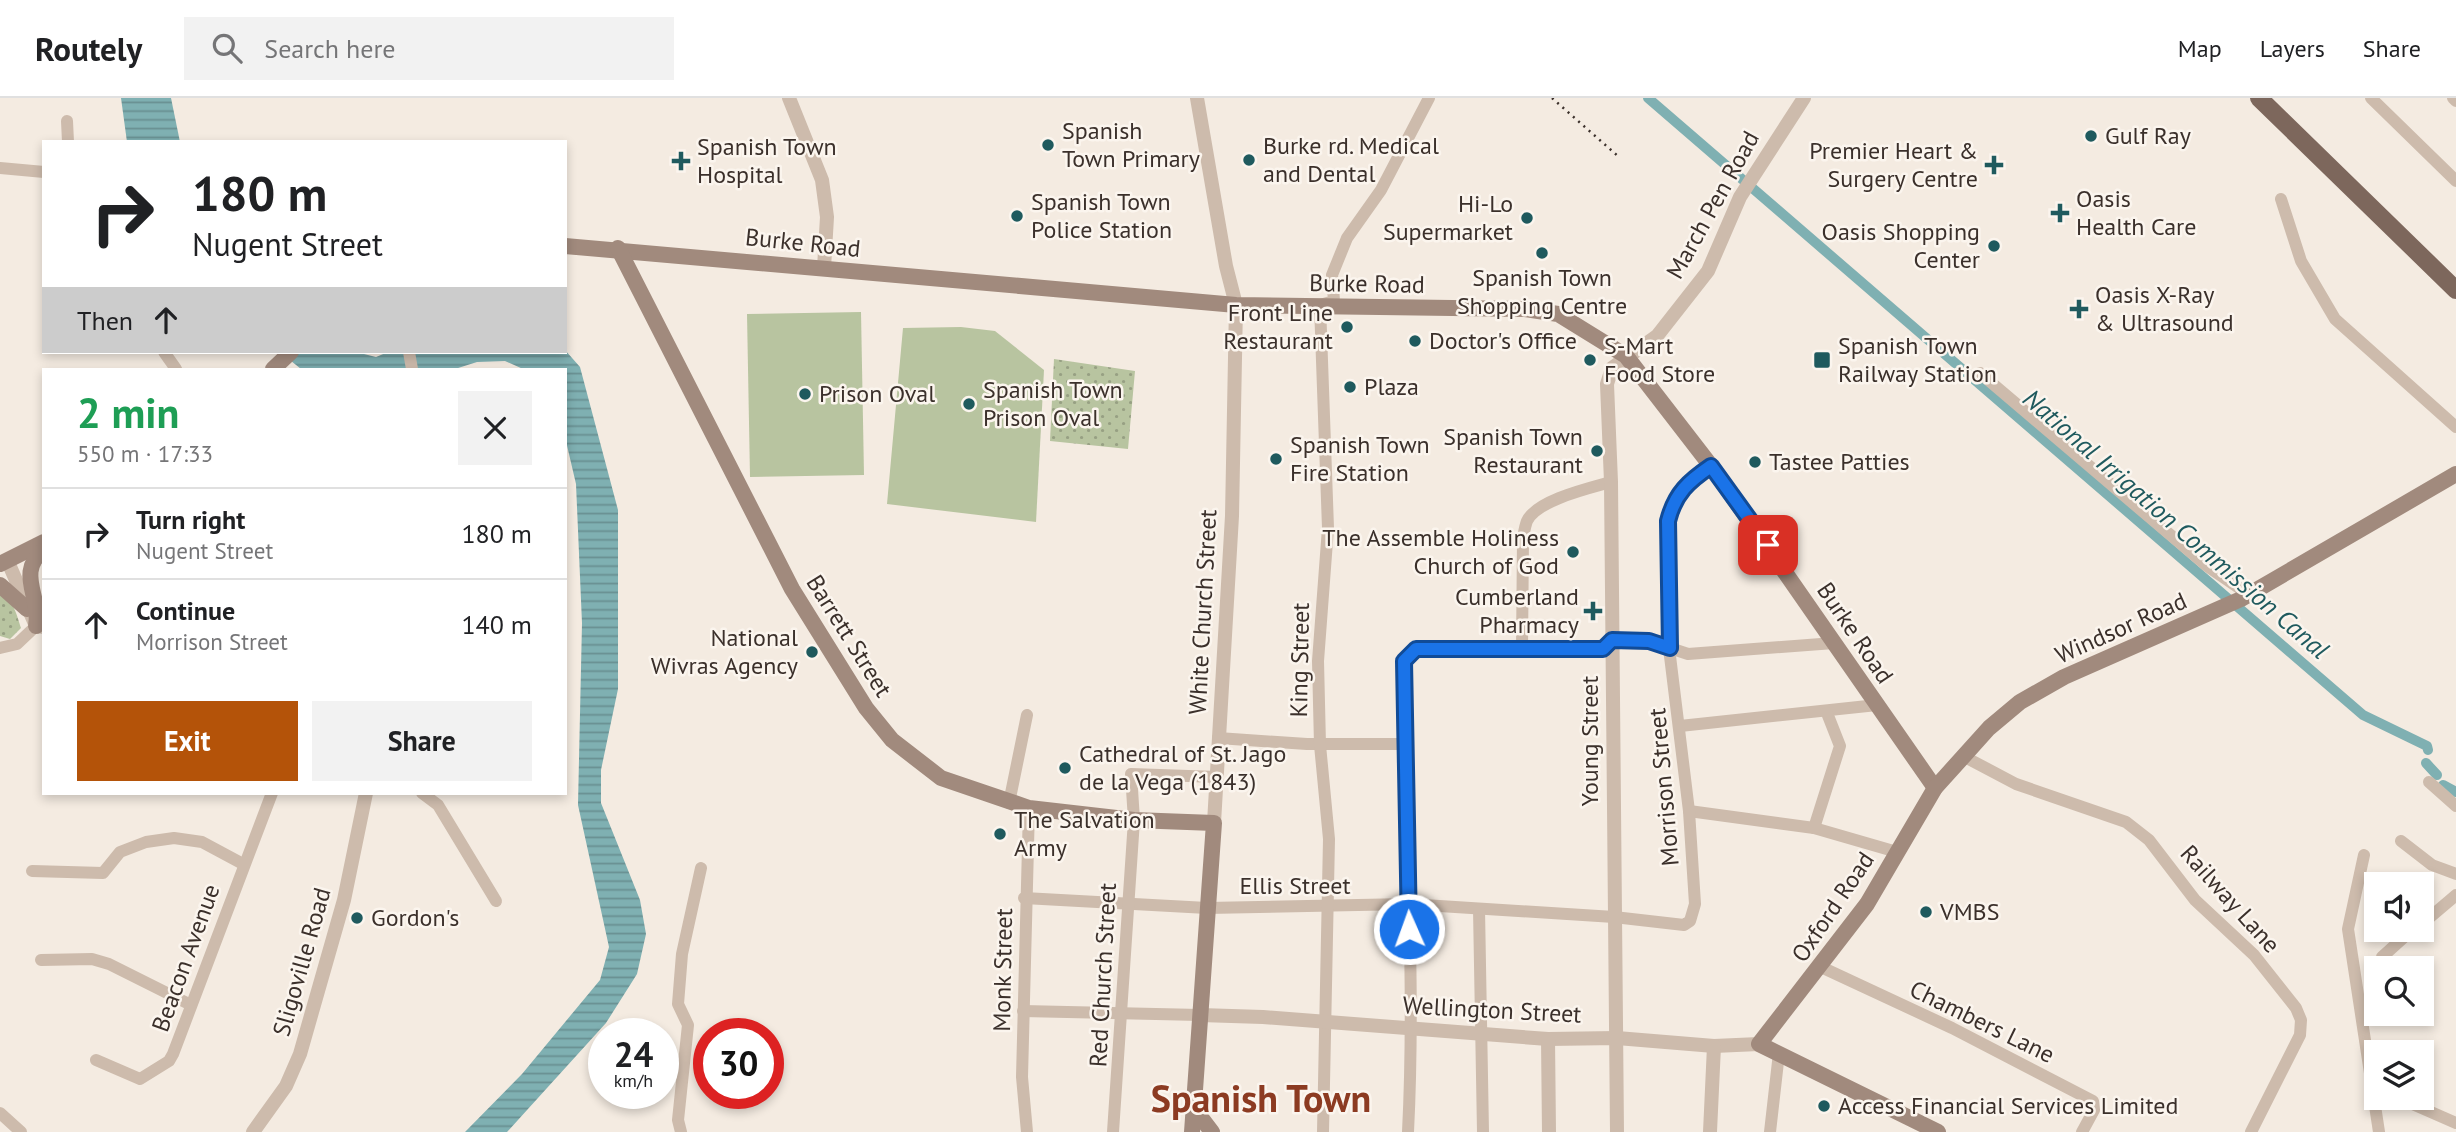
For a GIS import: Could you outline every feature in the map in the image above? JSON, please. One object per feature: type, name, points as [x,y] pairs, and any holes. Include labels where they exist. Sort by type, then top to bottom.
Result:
[{"type":"main road","points":[[2259,98],[2456,290]]},
{"type":"main road","name":"Burke Road","points":[[567,246],[618,248],[1236,305],[1525,309],[1558,314],[1626,356],[1711,466],[1935,788]]},
{"type":"main road","name":"Barrett Street","points":[[618,248],[792,589],[866,708],[892,740],[941,779],[1028,808],[1134,820],[1214,823]]},
{"type":"main road","points":[[274,368],[289,354]]},
{"type":"main road","name":"Windsor Road","points":[[1935,788],[1989,728],[2020,702],[2161,631],[2171,632],[2245,596],[2456,474]]},
{"type":"main road","points":[[4,563],[42,542]]},
{"type":"main road","points":[[40,627],[28,577],[32,562],[42,552]]},
{"type":"main road","points":[[0,585],[27,609]]},
{"type":"main road","name":"Oxford Road","points":[[1759,1044],[1867,904],[1935,788]]},
{"type":"main road","name":"White Church Street","points":[[1192,1132],[1214,823]]},
{"type":"main road","name":"Wellington Street","points":[[1759,1044],[1912,1126],[1938,1132]]},
{"type":"main road","points":[[1193,1107],[1212,1132]]},
{"type":"street","points":[[789,98],[822,180],[827,217],[824,268]]},
{"type":"street","name":"White Church Street","points":[[1197,98],[1236,305],[1232,516],[1214,823]]},
{"type":"street","name":"King Street","points":[[1323,1132],[1329,839],[1320,745],[1318,661],[1328,528],[1320,305],[1334,300],[1332,275],[1348,238],[1381,190],[1429,98]]},
{"type":"street","name":"March Pen Road","points":[[1626,356],[1657,336],[1708,271],[1740,197],[1804,98]]},
{"type":"street","points":[[2371,98],[2456,181]]},
{"type":"street","points":[[67,121],[68,140]]},
{"type":"street","points":[[0,168],[42,172]]},
{"type":"street","points":[[2281,199],[2301,261],[2335,319],[2456,427]]},
{"type":"street","name":"Young Street","points":[[1617,1132],[1611,482],[1607,384],[1612,368],[1626,356]]},
{"type":"street","points":[[1980,373],[2245,596]]},
{"type":"street","name":"Morrison Street","points":[[1690,921],[1695,904],[1689,811],[1670,648],[1668,521],[1672,503],[1685,484],[1711,466]]},
{"type":"street","points":[[1522,649],[1523,538],[1527,520],[1536,510],[1553,501],[1611,482]]},
{"type":"street","points":[[0,648],[17,644],[40,627],[27,609],[4,563]]},
{"type":"street","points":[[1408,1132],[1413,1029],[1404,661],[1410,653],[1416,649],[1603,649],[1612,640],[1649,641],[1688,654],[1834,643]]},
{"type":"street","points":[[1680,726],[1828,713],[1877,705]]},
{"type":"street","points":[[1814,828],[1840,746],[1828,713]]},
{"type":"street","points":[[1009,803],[1027,715]]},
{"type":"street","points":[[1218,738],[1320,745],[1404,744]]},
{"type":"street","name":"Railway Lane","points":[[1963,756],[2016,784],[2126,822],[2141,834],[2184,882],[2196,900],[2254,955],[2296,1008],[2301,1020],[2300,1035],[2251,1132]]},
{"type":"street","name":"Red Church Street","points":[[1113,1132],[1134,820],[1130,774],[1217,777]]},
{"type":"street","points":[[2429,782],[2456,806]]},
{"type":"street","name":"Beacon Avenue","points":[[96,1060],[140,1079],[173,1054],[271,795]]},
{"type":"street","name":"Sligoville Road","points":[[253,1132],[286,1086],[300,1054],[344,900],[366,795]]},
{"type":"street","points":[[425,795],[438,805],[496,901]]},
{"type":"street","name":"Monk Street","points":[[1027,1132],[1022,1077],[1028,808]]},
{"type":"street","points":[[1689,811],[1814,828],[1897,852]]},
{"type":"street","points":[[32,871],[103,873],[120,852],[146,842],[174,838],[202,842],[243,864]]},
{"type":"street","points":[[2400,841],[2432,865],[2456,874]]},
{"type":"street","points":[[2364,855],[2348,929],[2368,1040]]},
{"type":"street","points":[[681,1132],[678,1120],[688,1025],[678,1004],[682,954],[701,869]]},
{"type":"street","points":[[2434,913],[2456,895]]},
{"type":"street","name":"Ellis Street","points":[[1024,898],[1207,908],[1408,904],[1614,917],[1684,925],[1690,921]]},
{"type":"street","points":[[1479,909],[1483,1132]]},
{"type":"street","points":[[2383,956],[2399,942]]},
{"type":"street","points":[[41,960],[100,962],[191,1006]]},
{"type":"street","name":"Chambers Lane","points":[[1821,967],[1952,1028],[2093,1101],[2094,1110],[2082,1132]]},
{"type":"street","name":"Wellington Street","points":[[1023,1011],[1325,1021],[1482,1034],[1617,1038],[1714,1046],[1759,1044]]},
{"type":"street","points":[[1548,1038],[1549,1132]]},
{"type":"street","points":[[1710,1132],[1714,1046]]},
{"type":"street","points":[[1770,1132],[1779,1053]]},
{"type":"street","points":[[2378,1110],[2379,1132]]},
{"type":"street","points":[[2426,1110],[2456,1123]]},
{"type":"street","points":[[0,1113],[21,1132]]},
{"type":"green space","name":"Prison Oval","points":[[861,312],[864,475],[750,477],[747,314]]},
{"type":"green space","name":"Spanish Town Prison Oval","points":[[961,327],[995,331],[1044,370],[1036,522],[887,504],[903,328]]},
{"type":"green space","points":[[1054,359],[1135,371],[1128,449],[1050,441]]},
{"type":"green space","points":[[0,593],[11,603],[21,628],[10,639],[0,636]]},
{"type":"water","points":[[121,98],[171,98],[180,140],[127,140]]},
{"type":"water","points":[[567,352],[580,367],[618,510],[618,689],[601,770],[601,803],[640,900],[646,934],[637,974],[609,1018],[588,1018],[588,1043],[507,1132],[465,1132],[522,1074],[600,980],[609,947],[578,805],[582,623],[576,484],[567,446],[567,368],[521,368],[505,361],[477,362],[458,368],[300,368],[282,354],[364,354],[376,357],[383,354]]},
{"type":"waterway","name":"National Irrigation Commission Canal","points":[[1648,98],[2363,715],[2427,746],[2428,750]]},
{"type":"waterway","name":"National Irrigation Commission Canal","points":[[2426,763],[2437,775]]},
{"type":"waterway","name":"National Irrigation Commission Canal","points":[[2443,785],[2456,792]]},
{"type":"railway","points":[[1552,98],[1619,157]]},
{"type":"place","name":"Gulf Ray","points":[[2091,136]]},
{"type":"place","name":"Spanish Town Primary","points":[[1048,145]]},
{"type":"place","name":"Burke rd. Medical and Dental","points":[[1249,160]]},
{"type":"place","name":"Spanish Town Hospital","points":[[681,161]]},
{"type":"place","name":"Premier Heart & Surgery Centre","points":[[1994,165]]},
{"type":"place","name":"Oasis Health Care","points":[[2060,213]]},
{"type":"place","name":"Spanish Town Police Station","points":[[1017,216]]},
{"type":"place","name":"Hi-Lo Supermarket","points":[[1527,218]]},
{"type":"place","name":"Oasis Shopping Center","points":[[1994,246]]},
{"type":"place","name":"Spanish Town Shopping Centre","points":[[1542,253]]},
{"type":"place","name":"Oasis X-Ray & Ultrasound","points":[[2079,309]]},
{"type":"place","name":"Front Line Restaurant","points":[[1347,327]]},
{"type":"place","name":"Doctor's Office","points":[[1415,341]]},
{"type":"place","name":"S-Mart Food Store","points":[[1590,360]]},
{"type":"place","name":"Spanish Town Railway Station","points":[[1822,360]]},
{"type":"place","name":"Plaza","points":[[1350,387]]},
{"type":"place","name":"Prison Oval","points":[[805,394]]},
{"type":"place","name":"Spanish Town Prison Oval","points":[[969,404]]},
{"type":"place","name":"Spanish Town Restaurant","points":[[1597,451]]},
{"type":"place","name":"Spanish Town Fire Station","points":[[1276,459]]},
{"type":"place","name":"Tastee Patties","points":[[1755,462]]},
{"type":"place","name":"The Assemble Holiness Church of God","points":[[1573,552]]},
{"type":"place","name":"Cumberland Pharmacy","points":[[1593,611]]},
{"type":"place","name":"National Wivras Agency","points":[[812,652]]},
{"type":"place","name":"Cathedral of St. Jago de la Vega (1843)","points":[[1065,768]]},
{"type":"place","name":"The Salvation Army","points":[[1000,834]]},
{"type":"place","name":"VMBS","points":[[1926,912]]},
{"type":"place","name":"Gordon's","points":[[357,918]]},
{"type":"place","name":"Access Financial Services Limited","points":[[1824,1106]]},
{"type":"district","name":"Spanish Town","points":[[1261,1099]]},
{"type":"route","points":[[1409,929],[1404,661],[1410,653],[1416,649],[1603,649],[1612,640],[1649,641],[1670,648],[1668,521],[1672,503],[1685,484],[1711,466],[1768,545]]}]
